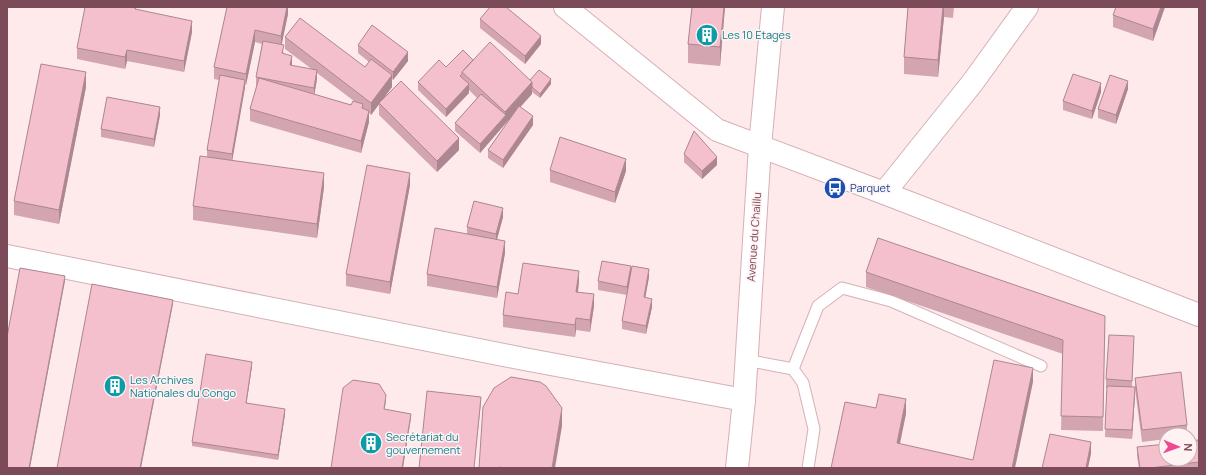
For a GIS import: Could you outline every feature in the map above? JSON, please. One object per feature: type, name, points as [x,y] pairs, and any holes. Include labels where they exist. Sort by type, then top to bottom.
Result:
[{"type":"street","points":[[565,7],[717,130],[1199,315]]},
{"type":"street","name":"Avenue du Chaillu","points":[[737,468],[744,400],[760,146],[773,7]]},
{"type":"street","points":[[884,193],[973,82],[1027,7]]},
{"type":"street","points":[[7,256],[524,359],[744,400]]},
{"type":"lane","points":[[793,369],[818,306],[842,288],[891,301],[1040,366]]},
{"type":"lane","points":[[746,360],[793,369],[803,383],[814,429],[808,468]]},
{"type":"building","points":[[85,7],[135,7],[135,9],[192,21],[184,61],[127,50],[125,57],[77,48]]},
{"type":"building","points":[[227,7],[287,7],[281,36],[255,30],[246,74],[214,67]]},
{"type":"building","points":[[490,7],[506,7],[541,36],[525,56],[480,19]]},
{"type":"building","name":"Les 10 Etages","points":[[692,7],[724,7],[720,47],[688,44]]},
{"type":"building","points":[[908,7],[943,7],[938,60],[904,57]]},
{"type":"building","points":[[1116,7],[1161,7],[1153,29],[1113,15]]},
{"type":"building","points":[[300,18],[365,67],[371,59],[392,75],[371,103],[285,37]]},
{"type":"building","points":[[372,25],[408,52],[393,72],[358,45]]},
{"type":"building","points":[[263,41],[284,45],[282,53],[292,56],[290,65],[317,70],[314,88],[256,77]]},
{"type":"building","points":[[490,42],[532,82],[505,112],[462,72]]},
{"type":"building","points":[[463,50],[473,60],[460,76],[469,84],[446,109],[418,82],[439,60],[446,67]]},
{"type":"building","points":[[41,64],[86,72],[59,210],[14,201]]},
{"type":"building","points":[[539,70],[551,79],[540,94],[532,87],[532,82],[530,80]]},
{"type":"building","points":[[1073,74],[1101,83],[1092,111],[1063,101]]},
{"type":"building","points":[[220,75],[245,80],[232,154],[207,150]]},
{"type":"building","points":[[1110,75],[1128,81],[1116,115],[1098,109]]},
{"type":"building","points":[[259,78],[351,105],[353,101],[363,104],[362,108],[369,111],[361,141],[250,109]]},
{"type":"building","points":[[401,81],[459,138],[437,161],[379,103]]},
{"type":"building","points":[[481,94],[506,115],[480,144],[455,123]]},
{"type":"building","points":[[107,97],[160,107],[154,139],[101,129]]},
{"type":"building","points":[[519,106],[533,116],[503,160],[488,150]]},
{"type":"building","points":[[694,131],[717,157],[702,171],[684,154]]},
{"type":"building","points":[[560,137],[626,159],[615,192],[550,170]]},
{"type":"building","points":[[200,156],[324,173],[317,224],[193,206]]},
{"type":"building","points":[[367,165],[410,173],[390,282],[346,274]]},
{"type":"building","points":[[474,201],[503,208],[496,234],[467,227]]},
{"type":"building","points":[[435,228],[505,241],[497,287],[427,274]]},
{"type":"building","points":[[878,238],[1105,316],[1103,417],[1061,416],[1063,340],[866,272]]},
{"type":"building","points":[[602,261],[631,266],[627,287],[598,281]]},
{"type":"building","points":[[523,263],[579,271],[576,292],[594,294],[590,320],[576,318],[575,325],[503,315],[506,292],[518,294]]},
{"type":"building","points":[[632,266],[649,269],[644,297],[652,299],[646,326],[622,321]]},
{"type":"building","points":[[20,268],[65,276],[29,468],[7,468],[7,337]]},
{"type":"building","name":"Les Archives Nationales du Congo","points":[[92,284],[173,300],[140,468],[57,468]]},
{"type":"building","points":[[1109,335],[1134,336],[1132,381],[1106,379]]},
{"type":"building","points":[[206,354],[252,362],[246,403],[285,409],[278,455],[192,442]]},
{"type":"building","points":[[994,360],[1033,368],[1012,468],[831,468],[845,402],[876,408],[879,394],[906,399],[897,443],[973,460]]},
{"type":"building","points":[[1181,372],[1187,425],[1158,427],[1158,428],[1142,430],[1135,378]]},
{"type":"building","points":[[511,377],[540,382],[546,386],[562,408],[552,468],[479,468],[483,407],[494,388]]},
{"type":"building","name":"Secrétariat du gouvernement","points":[[353,380],[379,384],[386,395],[384,409],[411,414],[402,468],[331,468],[343,388]]},
{"type":"building","points":[[1107,386],[1135,387],[1132,430],[1105,429]]},
{"type":"building","points":[[427,391],[481,397],[474,468],[419,468]]},
{"type":"building","points":[[1050,434],[1091,442],[1086,468],[1042,468]]},
{"type":"building","points":[[1198,440],[1199,447],[1198,462]]},
{"type":"building","points":[[1158,445],[1158,467],[1140,468],[1137,447]]},
{"type":"place","name":"Les 10 Etages","points":[[707,35]]},
{"type":"place","name":"Parquet","points":[[835,188]]},
{"type":"place","name":"Les Archives Nationales du Congo","points":[[115,386]]},
{"type":"place","name":"Secrétariat du gouvernement","points":[[371,443]]}]
